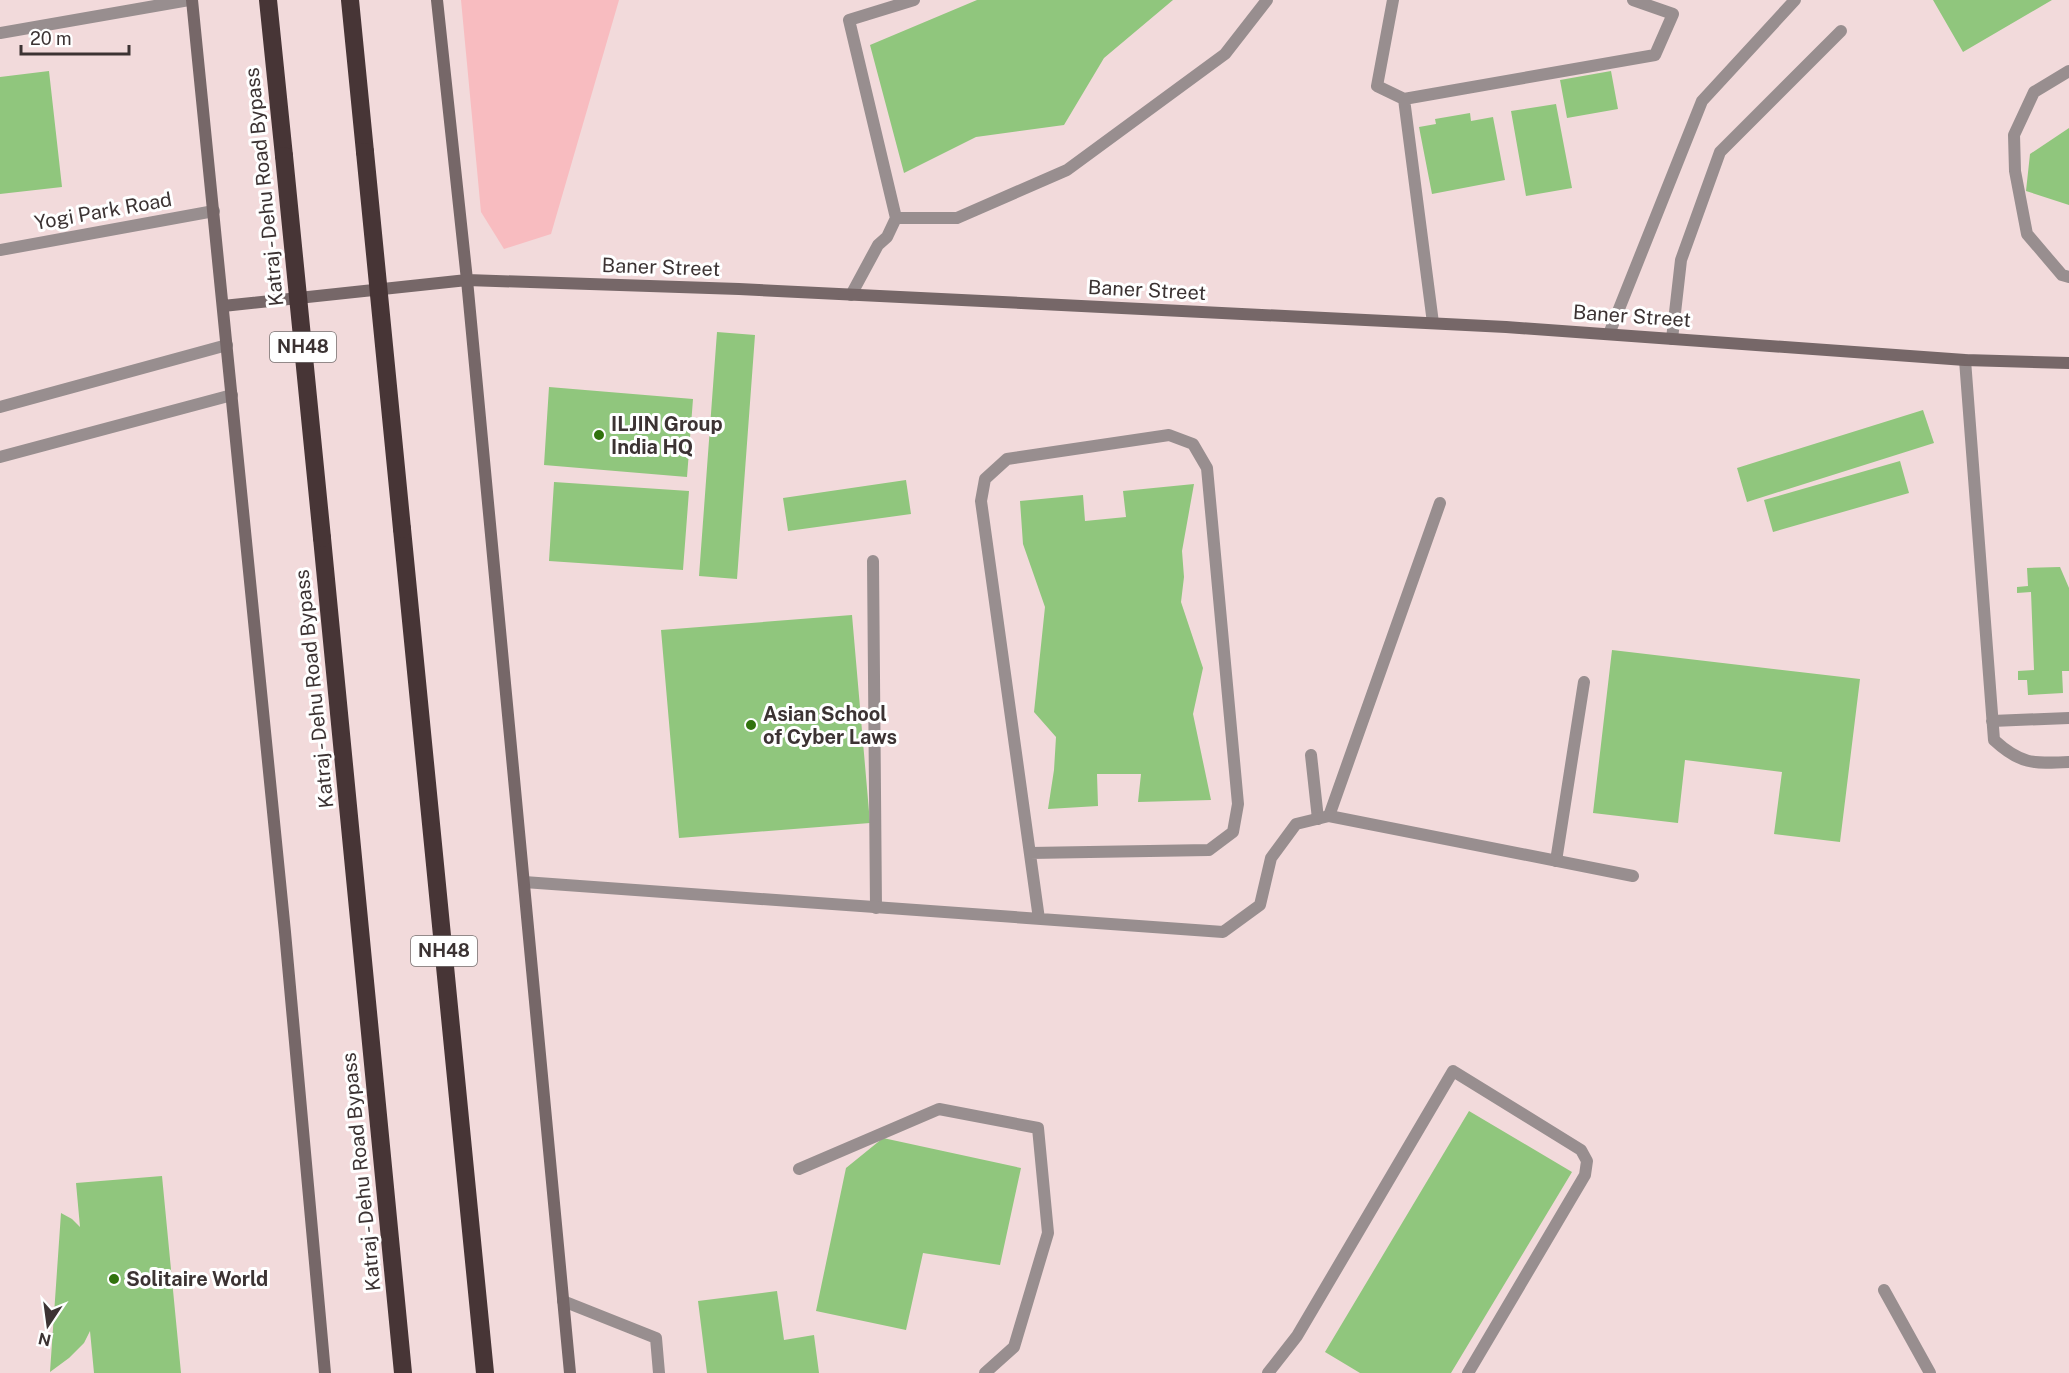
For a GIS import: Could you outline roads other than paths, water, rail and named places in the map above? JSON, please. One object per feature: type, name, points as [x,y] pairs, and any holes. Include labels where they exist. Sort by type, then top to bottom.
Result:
[{"type":"highway","name":"Katraj - Dehu Road Bypass","points":[[268,0],[404,1373]]},
{"type":"highway","name":"NH48","points":[[350,0],[485,1373]]},
{"type":"street","points":[[0,33],[190,0],[232,395],[325,1373]]},
{"type":"street","points":[[437,0],[467,280],[570,1373]]},
{"type":"street","points":[[851,295],[878,245],[887,237],[896,219],[849,20],[914,0]]},
{"type":"street","points":[[896,219],[957,218],[1067,170],[1225,54],[1268,0]]},
{"type":"street","points":[[1393,0],[1377,86],[1404,99],[1655,55],[1673,14],[1633,0]]},
{"type":"street","points":[[1609,334],[1702,101],[1795,0]]},
{"type":"street","points":[[1672,339],[1681,260],[1720,152],[1841,31]]},
{"type":"street","points":[[2069,71],[2034,92],[2014,135],[2015,171],[2027,234],[2062,275],[2069,277]]},
{"type":"street","points":[[1404,99],[1433,323]]},
{"type":"street","name":"Yogi Park Road","points":[[0,250],[213,211]]},
{"type":"street","name":"Baner Street","points":[[223,306],[467,280],[851,295],[1433,323],[1965,360],[2069,363]]},
{"type":"street","points":[[0,407],[227,345]]},
{"type":"street","points":[[1965,360],[1994,740],[2014,758],[2045,764],[2069,762]]},
{"type":"street","points":[[0,457],[232,395]]},
{"type":"street","points":[[1030,853],[1209,850],[1233,832],[1238,804],[1207,468],[1193,444],[1169,435],[1120,440],[1007,459],[985,479],[981,501],[1039,919]]},
{"type":"street","points":[[1323,818],[1440,502]]},
{"type":"street","points":[[873,561],[876,908]]},
{"type":"street","points":[[1556,861],[1584,682]]},
{"type":"street","points":[[1992,721],[2069,718]]},
{"type":"street","points":[[1311,755],[1323,818]]},
{"type":"street","points":[[524,882],[1223,932],[1260,905],[1271,858],[1296,824],[1323,818],[1633,876]]},
{"type":"street","points":[[1268,1373],[1297,1336],[1453,1071],[1581,1150],[1587,1161],[1585,1175],[1468,1373]]},
{"type":"street","points":[[799,1169],[939,1109],[1038,1128],[1048,1233],[1014,1347],[985,1373]]},
{"type":"street","points":[[1884,1290],[1930,1373]]},
{"type":"street","points":[[563,1302],[656,1338],[659,1373]]},
{"type":"place","name":"ILJIN Group India HQ","points":[[599,435]]},
{"type":"place","name":"Asian School of Cyber Laws","points":[[751,725]]},
{"type":"place","name":"Solitaire World","points":[[114,1279]]}]
